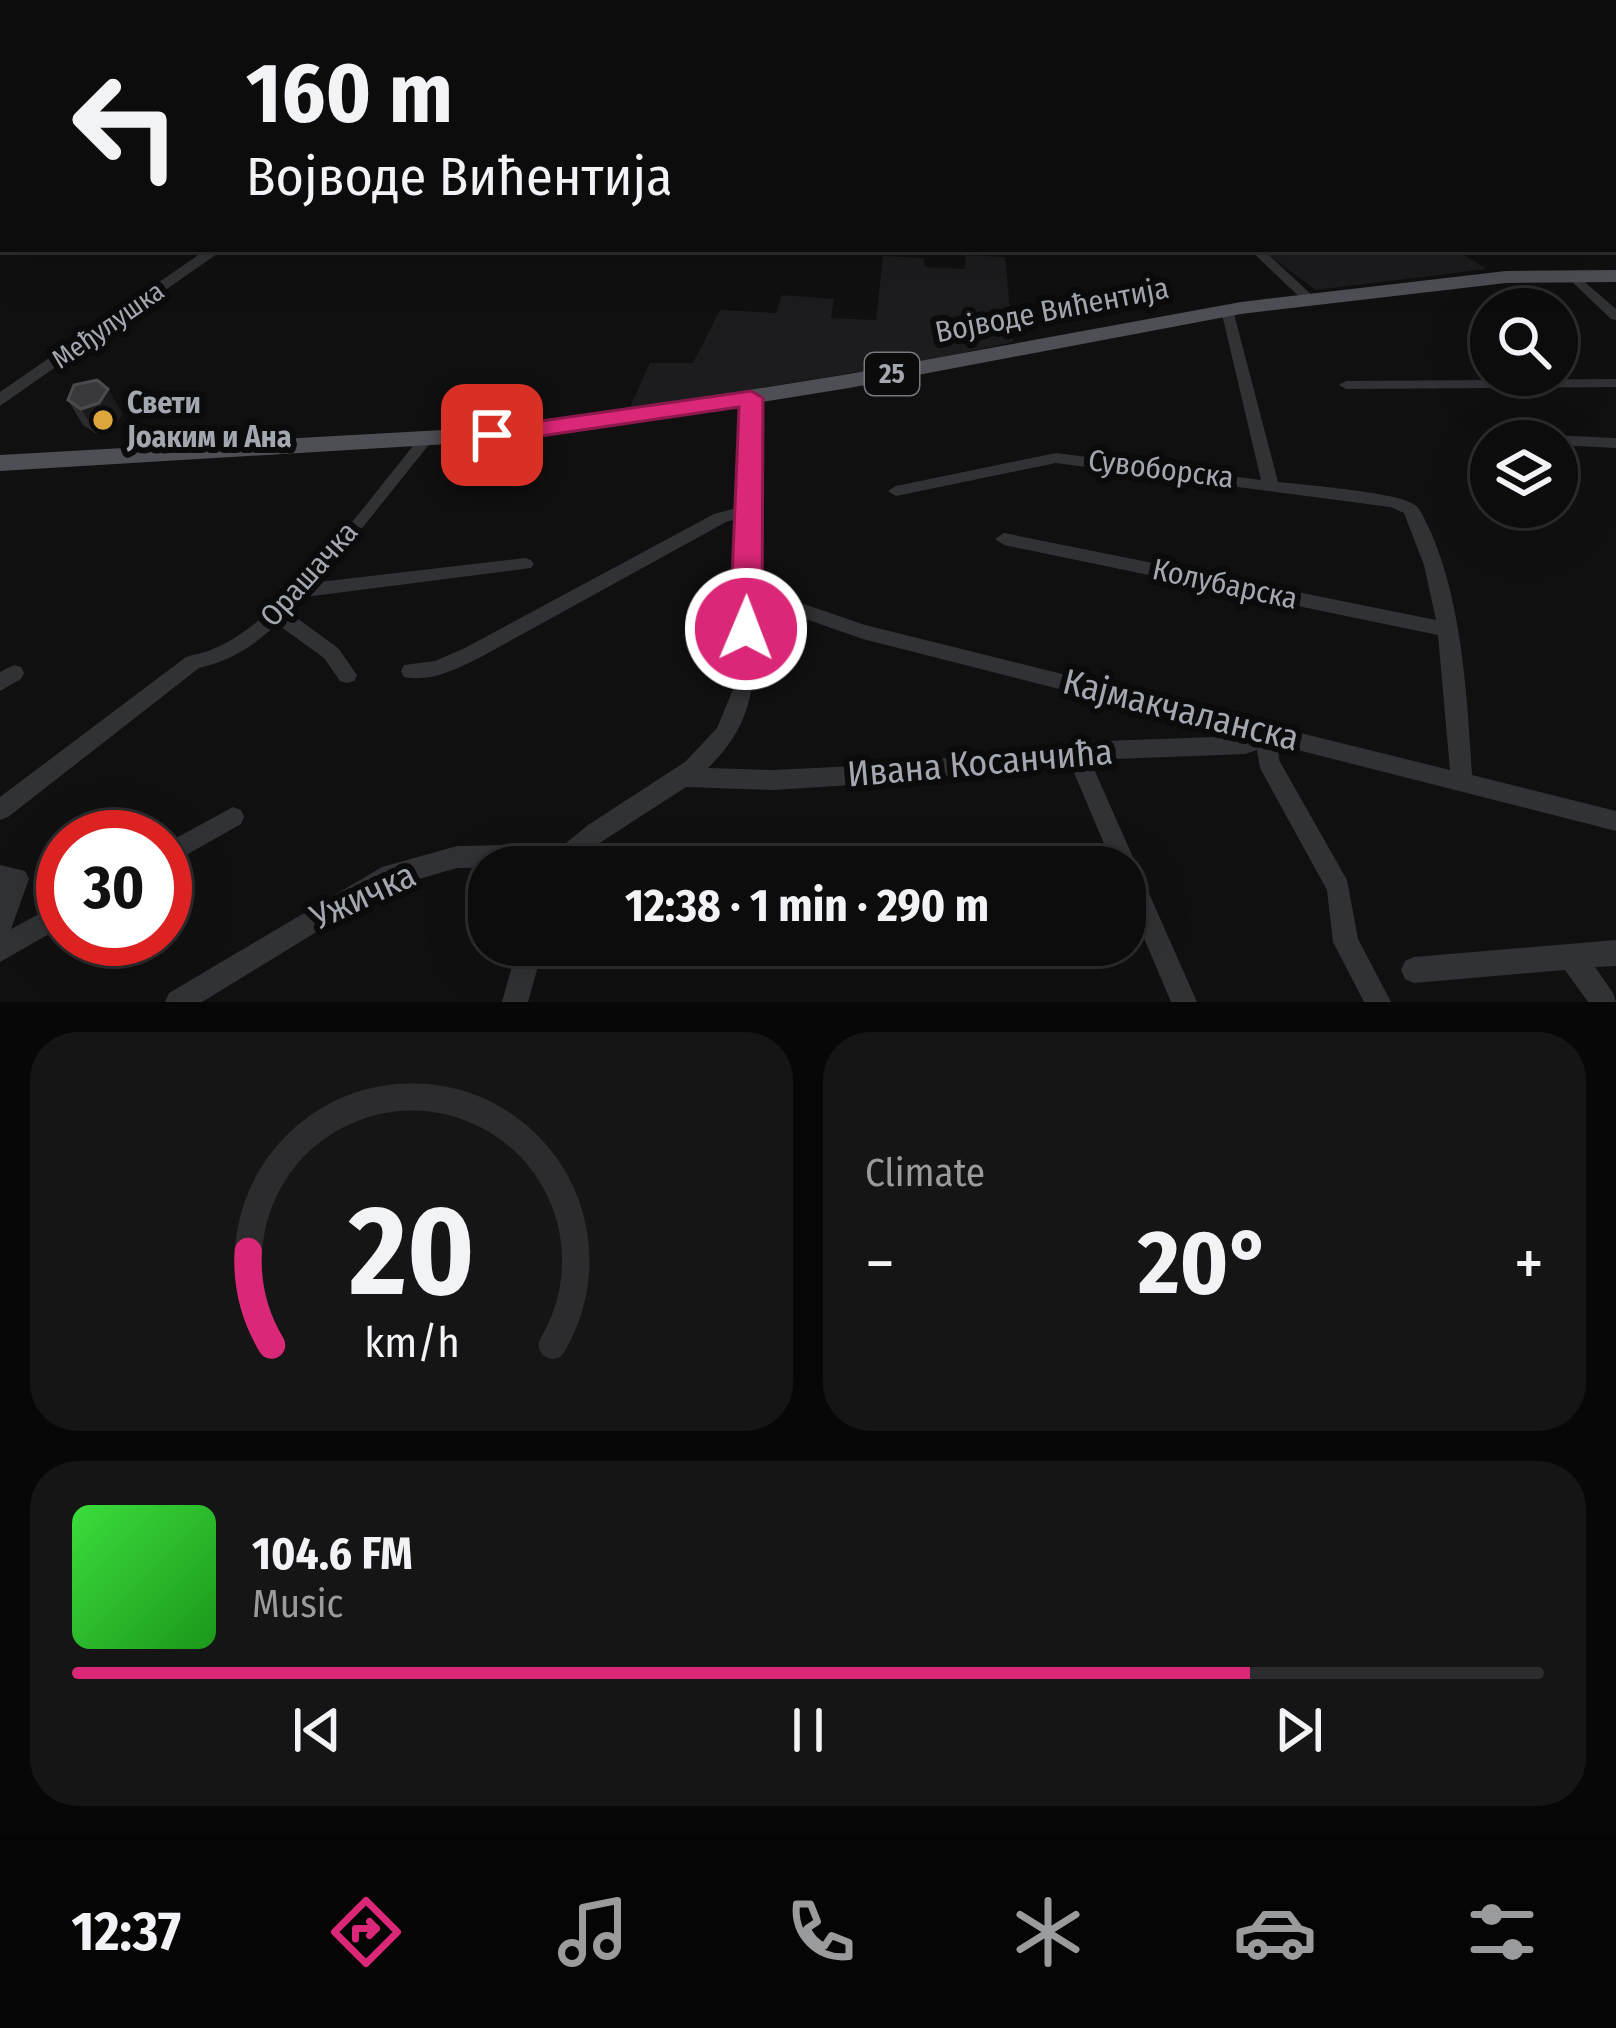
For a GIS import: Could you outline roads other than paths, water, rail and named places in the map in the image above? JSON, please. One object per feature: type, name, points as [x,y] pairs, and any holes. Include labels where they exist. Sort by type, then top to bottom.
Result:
[{"type":"main road","name":"Војводе Вићентија","points":[[0,463],[530,432],[751,398],[1227,310],[1496,278],[1616,276]]},
{"type":"street","name":"Међулушка","points":[[0,400],[213,252]]},
{"type":"street","points":[[1259,252],[1309,299]]},
{"type":"street","points":[[1572,275],[1616,316]]},
{"type":"street","points":[[1227,310],[1270,483]]},
{"type":"street","points":[[1346,385],[1616,383]]},
{"type":"street","points":[[579,846],[711,756],[737,715],[744,687],[751,398]]},
{"type":"street","name":"Орашачка","points":[[0,810],[193,662],[212,662],[280,616],[426,439]]},
{"type":"street","points":[[1578,441],[1616,443]]},
{"type":"street","name":"Сувоборска","points":[[896,491],[1056,458],[1393,502],[1412,509],[1420,523],[1445,629]]},
{"type":"street","points":[[411,670],[437,669],[472,653],[720,518],[748,510]]},
{"type":"street","name":"Колубарска","points":[[1004,539],[1445,629]]},
{"type":"street","points":[[300,591],[525,564]]},
{"type":"street","name":"Кајмакчаланска","points":[[747,603],[792,607],[863,632],[1616,820]]},
{"type":"street","points":[[280,616],[331,653],[347,675]]},
{"type":"street","points":[[1445,629],[1461,779]]},
{"type":"street","points":[[1273,733],[1268,761],[1339,888],[1346,943],[1378,1002]]},
{"type":"street","name":"Ивана Косанчића","points":[[684,777],[773,780],[898,773],[1076,751],[1245,745],[1273,733]]},
{"type":"street","points":[[1076,751],[1184,1002]]},
{"type":"street","points":[[192,841],[233,817]]},
{"type":"street","name":"Ужичка","points":[[178,1002],[382,878],[468,857]]},
{"type":"street","points":[[0,876],[16,880],[0,925]]},
{"type":"street","points":[[0,949],[36,929]]},
{"type":"street","points":[[1414,970],[1616,953]]},
{"type":"street","points":[[1572,958],[1604,1002]]},
{"type":"street","points":[[515,1002],[525,966]]},
{"type":"place","name":"Свети Јоаким и Ана","points":[[103,420]]}]
